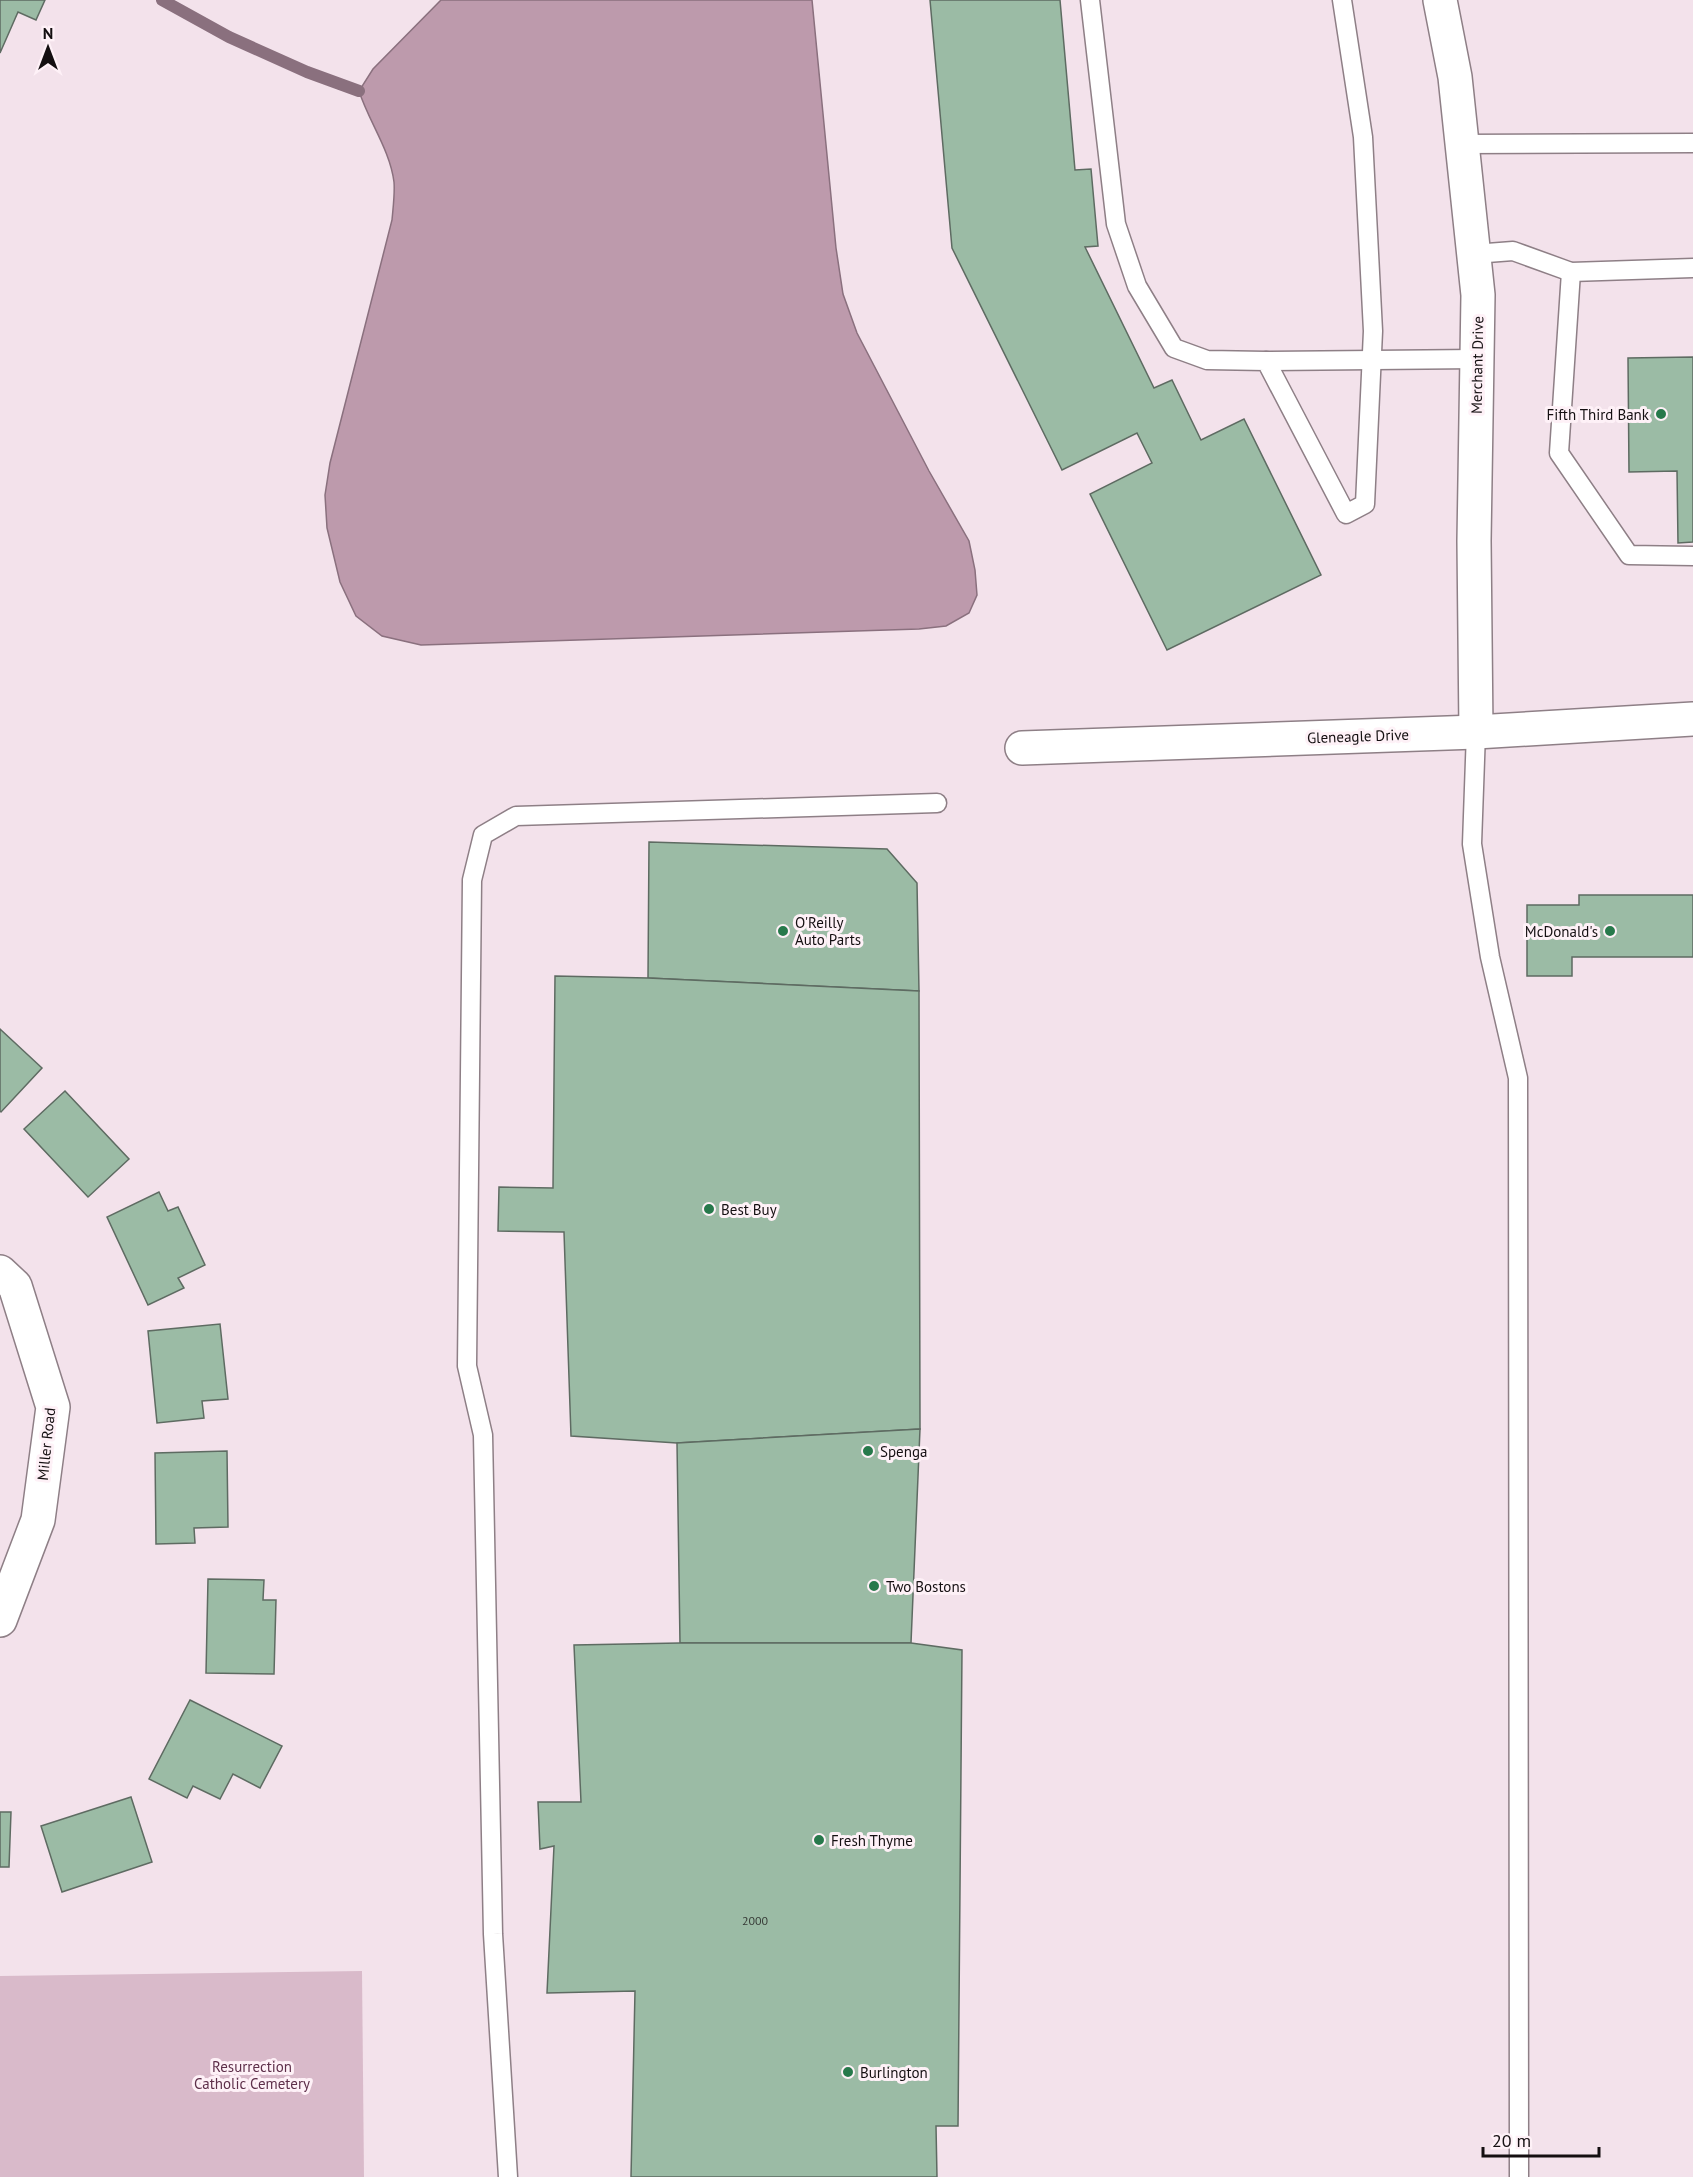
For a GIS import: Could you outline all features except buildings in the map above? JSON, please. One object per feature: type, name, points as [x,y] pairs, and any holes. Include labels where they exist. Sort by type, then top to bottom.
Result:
[{"type":"street","name":"Merchant Drive","points":[[1440,0],[1455,76],[1478,295],[1474,541],[1476,732]]},
{"type":"street","name":"Gleneagle Drive","points":[[1022,748],[1476,732],[1693,719]]},
{"type":"street","name":"Miller Road","points":[[0,1272],[15,1287],[53,1407],[38,1520],[0,1620]]},
{"type":"lane","points":[[1090,0],[1116,224],[1137,286],[1174,348],[1207,360],[1477,359]]},
{"type":"lane","points":[[1266,361],[1346,514],[1365,504],[1373,331],[1363,137],[1342,0]]},
{"type":"lane","points":[[1462,144],[1693,143]]},
{"type":"lane","points":[[1474,254],[1513,251],[1571,272],[1693,268]]},
{"type":"lane","points":[[1571,272],[1559,453],[1629,555],[1693,556]]},
{"type":"lane","points":[[1476,732],[1472,844],[1490,957],[1518,1078],[1519,2177]]},
{"type":"lane","points":[[508,2177],[493,1934],[483,1435],[467,1366],[472,880],[483,835],[516,816],[937,803]]},
{"type":"green space","name":"Resurrection Catholic Cemetery","points":[[362,1971],[364,2177],[0,2177],[0,1976]]},
{"type":"shaded area","points":[[441,0],[812,0],[836,248],[843,294],[857,333],[929,471],[969,541],[977,595],[969,613],[946,626],[919,629],[421,645],[382,636],[356,616],[340,582],[327,528],[325,495],[330,463],[392,220],[394,191],[392,170],[384,147],[359,91],[373,69]]},
{"type":"waterway","points":[[162,0],[229,37],[307,72],[359,91]]},
{"type":"place","name":"Fifth Third Bank","points":[[1661,414]]},
{"type":"place","name":"O'Reilly Auto Parts","points":[[783,931]]},
{"type":"place","name":"McDonald's","points":[[1610,931]]},
{"type":"place","name":"Best Buy","points":[[709,1209]]},
{"type":"place","name":"Spenga","points":[[868,1451]]},
{"type":"place","name":"Two Bostons","points":[[874,1586]]},
{"type":"place","name":"Fresh Thyme","points":[[819,1840]]},
{"type":"place","name":"Burlington","points":[[848,2072]]}]
